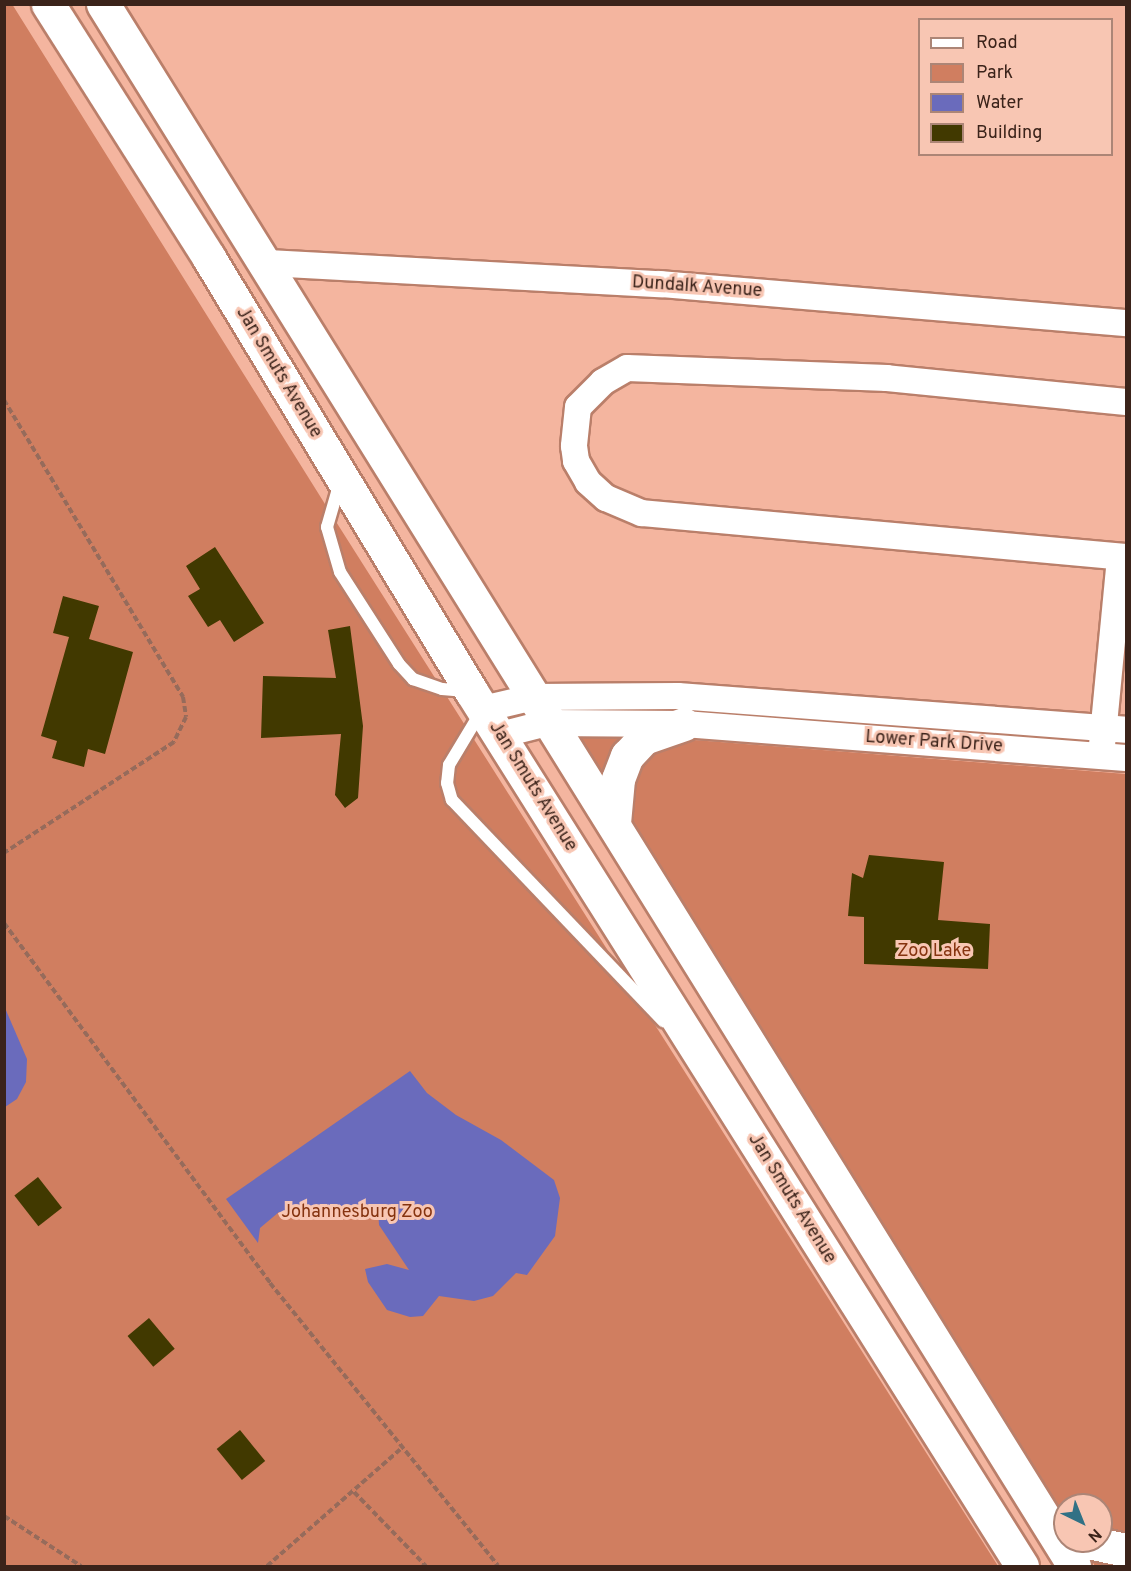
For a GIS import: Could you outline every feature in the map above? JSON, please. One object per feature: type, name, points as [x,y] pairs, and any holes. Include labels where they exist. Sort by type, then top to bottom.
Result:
[{"type":"main road","name":"Jan Smuts Avenue","points":[[48,4],[485,712],[1022,1566]]},
{"type":"main road","points":[[103,4],[267,262],[541,710],[1053,1523]]},
{"type":"main road","points":[[614,824],[618,778],[627,756],[644,738],[684,724]]},
{"type":"street","name":"Dundalk Avenue","points":[[267,262],[660,284],[1126,323]]},
{"type":"street","points":[[1101,756],[1115,729],[1123,557],[642,513],[606,498],[584,476],[576,461],[575,421],[585,396],[627,368],[887,378],[1126,402]]},
{"type":"street","name":"Lower Park Drive","points":[[485,712],[742,700],[1115,729]]},
{"type":"street","points":[[741,729],[742,700]]},
{"type":"street","name":"Lower Park Drive","points":[[541,710],[741,729],[1126,758]]},
{"type":"lane","points":[[342,478],[327,527],[340,572],[399,664],[413,679],[442,689],[485,712],[449,765],[447,783],[453,800],[706,1065]]},
{"type":"path","points":[[4,400],[183,697],[186,717],[174,742],[4,853]]},
{"type":"path","points":[[4,923],[270,1283],[498,1566]]},
{"type":"path","points":[[267,1566],[403,1447]]},
{"type":"path","points":[[354,1492],[426,1566]]},
{"type":"path","points":[[4,1516],[81,1566]]},
{"type":"green space","name":"Johannesburg Zoo","points":[[12,4],[340,528],[998,1566],[5,1566],[4,5]]},
{"type":"green space","name":"Zoo Lake","points":[[567,730],[1126,774],[1126,1566],[1095,1566],[1087,1553],[1113,1553],[1113,1493],[1053,1493],[1053,1500]]},
{"type":"water","points":[[5,1008],[27,1059],[26,1082],[17,1099],[5,1107]]},
{"type":"water","points":[[410,1071],[427,1093],[456,1115],[501,1140],[554,1180],[560,1198],[555,1236],[527,1275],[516,1273],[493,1296],[474,1301],[439,1296],[423,1316],[410,1317],[387,1310],[368,1282],[365,1269],[387,1264],[409,1270],[379,1225],[378,1209],[360,1205],[316,1220],[303,1212],[279,1212],[260,1228],[258,1243],[226,1199]]},
{"type":"building","points":[[215,547],[264,623],[234,642],[220,620],[208,627],[188,596],[200,589],[186,566]]},
{"type":"building","points":[[63,596],[99,606],[89,639],[133,652],[105,754],[88,749],[84,767],[52,758],[57,741],[41,736],[69,637],[53,633]]},
{"type":"building","points":[[350,626],[363,726],[358,798],[345,808],[335,795],[341,734],[261,738],[263,676],[336,678],[328,630]]},
{"type":"building","points":[[869,855],[944,862],[938,920],[990,924],[988,969],[864,964],[864,917],[848,916],[852,873],[863,878]]},
{"type":"building","points":[[38,1177],[62,1208],[38,1226],[14,1195]]},
{"type":"building","points":[[149,1318],[175,1349],[153,1367],[128,1336]]},
{"type":"building","points":[[240,1430],[265,1461],[242,1480],[217,1449]]}]
